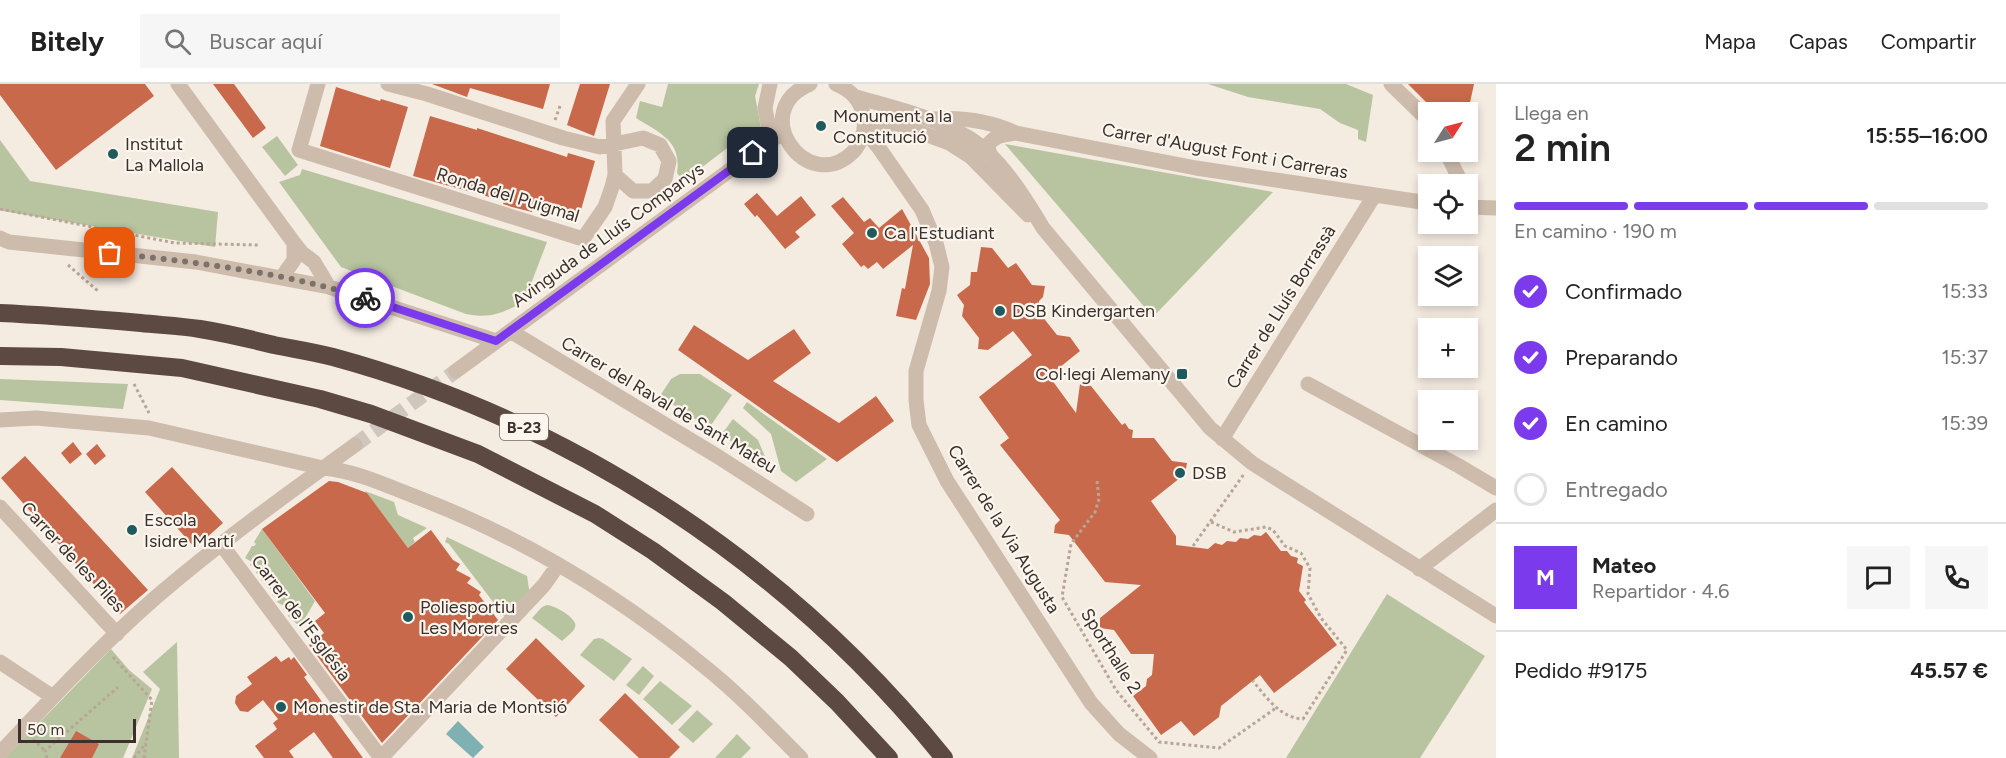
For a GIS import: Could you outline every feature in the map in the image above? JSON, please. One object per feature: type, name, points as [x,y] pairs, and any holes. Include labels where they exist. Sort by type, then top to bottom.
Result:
[{"type":"highway","name":"B-23","points":[[0,313],[58,315],[199,329],[332,356],[437,391],[561,445],[670,509],[762,576],[827,633],[912,718],[944,758]]},
{"type":"highway","name":"B-23","points":[[0,356],[62,357],[182,368],[320,399],[371,414],[478,454],[595,514],[653,551],[714,596],[757,628],[790,658],[837,702],[889,758]]},
{"type":"street","points":[[178,84],[298,248],[314,262],[329,287]]},
{"type":"street","name":"Ronda del Puigmal","points":[[318,84],[299,150],[583,239],[605,207],[615,175],[613,121],[638,84]]},
{"type":"street","points":[[388,84],[563,138],[600,147],[643,138],[660,144],[669,161],[665,179],[652,190],[633,191],[615,175]]},
{"type":"street","points":[[770,84],[765,108],[777,137],[798,155],[816,164],[829,164],[841,160],[852,153],[860,142],[864,127],[862,110],[856,98]]},
{"type":"street","points":[[777,137],[786,107],[798,91],[810,84]]},
{"type":"street","points":[[1391,84],[1418,110]]},
{"type":"street","points":[[840,85],[856,98],[933,119],[971,139],[991,156],[1026,199],[1043,228]]},
{"type":"street","name":"Carrer d'August Font i Carreras","points":[[933,119],[955,117],[1001,127],[1016,134]]},
{"type":"street","points":[[864,127],[898,124],[949,143],[971,157],[1019,207],[1043,228],[1210,428],[1222,439],[1252,463],[1496,616]]},
{"type":"street","name":"Carrer de la Via Augusta","points":[[864,127],[922,210],[936,243],[942,267],[939,291],[916,371],[919,425],[947,481],[1091,703],[1119,734],[1150,758]]},
{"type":"street","name":"Carrer d'August Font i Carreras","points":[[991,156],[987,146],[992,139],[998,135],[1016,134],[1196,168],[1418,202]]},
{"type":"street","name":"Avinguda de Lluís Companys","points":[[456,371],[777,137]]},
{"type":"street","name":"Carrer de Lluís Borrassà","points":[[1222,439],[1374,196]]},
{"type":"street","points":[[1478,205],[1496,208]]},
{"type":"street","points":[[0,238],[9,242],[196,262],[307,282],[496,341]]},
{"type":"street","points":[[282,278],[294,260],[298,248]]},
{"type":"street","points":[[298,248],[307,282]]},
{"type":"street","name":"Carrer del Raval de Sant Mateu","points":[[510,331],[717,456],[807,514]]},
{"type":"street","points":[[1308,384],[1496,488]]},
{"type":"street","points":[[0,420],[36,418],[149,428],[323,468],[345,470],[445,508],[515,541],[615,598],[705,667],[800,758]]},
{"type":"street","points":[[0,753],[53,697],[154,599],[221,544],[355,445]]},
{"type":"street","name":"Carrer de les Piles","points":[[0,507],[117,634]]},
{"type":"street","points":[[1419,569],[1496,510]]},
{"type":"street","name":"Carrer de l'Església","points":[[221,544],[381,758]]},
{"type":"street","points":[[381,758],[544,585],[558,565]]},
{"type":"street","points":[[0,662],[53,697]]},
{"type":"path","points":[[0,209],[175,243],[258,245]]},
{"type":"path","points":[[68,265],[99,292]]},
{"type":"path","points":[[134,384],[149,414]]},
{"type":"path","points":[[1193,546],[1252,463]]},
{"type":"path","name":"Sporthalle 2","points":[[1097,481],[1099,499],[1095,512],[1071,544],[1062,597],[1116,690],[1159,742],[1219,748],[1276,708]]},
{"type":"path","points":[[1211,522],[1234,532],[1266,527],[1273,530],[1285,546],[1301,553],[1310,568],[1308,594],[1322,618],[1347,650],[1304,719],[1294,719],[1276,708],[1252,681]]},
{"type":"path","points":[[108,652],[152,700],[144,758]]},
{"type":"path","points":[[47,758],[45,751],[117,687]]},
{"type":"path","points":[[134,758],[147,743]]},
{"type":"green space","points":[[668,84],[759,84],[755,96],[763,138],[752,146],[743,136],[684,181],[677,173],[678,162],[672,145],[660,133],[636,118],[640,101],[662,107]]},
{"type":"green space","points":[[1208,84],[1346,84],[1373,95],[1366,142],[1358,139],[1358,130],[1340,123],[1320,109],[1248,97]]},
{"type":"green space","points":[[277,136],[298,165],[285,176],[262,147]]},
{"type":"green space","points":[[0,140],[30,181],[218,212],[215,247],[3,211],[0,207]]},
{"type":"green space","points":[[1005,144],[1273,192],[1153,317]]},
{"type":"green space","points":[[302,169],[547,242],[524,302],[496,314],[483,316],[466,314],[341,267],[279,182],[300,175]]},
{"type":"green space","points":[[680,374],[700,374],[732,395],[709,428],[660,396],[671,379]]},
{"type":"green space","points":[[0,379],[128,384],[123,409],[0,400]]},
{"type":"green space","points":[[747,402],[827,459],[796,482],[781,471],[771,434],[743,408]]},
{"type":"green space","points":[[733,419],[758,440],[768,464],[721,435]]},
{"type":"green space","points":[[365,491],[394,502],[398,515],[427,528],[413,538],[415,542],[408,548]]},
{"type":"green space","points":[[262,529],[315,601],[300,627],[288,616],[290,613],[283,609],[284,606],[277,602],[279,599],[272,595],[274,591],[267,587],[268,584],[261,580],[263,577],[256,573],[257,570],[250,565],[252,562],[245,558],[252,546],[256,544],[254,542]]},
{"type":"green space","points":[[447,537],[527,576],[530,595],[506,619],[449,544],[445,542]]},
{"type":"green space","points":[[1387,594],[1485,656],[1420,758],[1286,758]]},
{"type":"green space","points":[[547,605],[565,613],[575,624],[573,631],[562,641],[532,618]]},
{"type":"green space","points":[[599,638],[632,659],[614,681],[580,655],[594,639]]},
{"type":"green space","points":[[177,642],[179,758],[132,758],[160,689],[143,672]]},
{"type":"green space","points":[[111,649],[129,670],[152,689],[123,758],[5,758]]},
{"type":"green space","points":[[643,666],[654,676],[639,695],[626,685]]},
{"type":"green space","points":[[660,681],[692,706],[672,725],[643,699]]},
{"type":"green space","points":[[697,710],[713,724],[693,743],[678,730]]},
{"type":"green space","points":[[737,734],[751,748],[741,758],[715,758]]},
{"type":"water","points":[[458,721],[484,747],[473,758],[446,734]]},
{"type":"building","points":[[0,84],[145,84],[154,96],[56,170],[0,95]]},
{"type":"building","points":[[213,84],[234,84],[266,128],[253,138]]},
{"type":"building","points":[[432,84],[550,84],[543,109],[470,88],[467,97]]},
{"type":"building","points":[[580,84],[610,84],[594,136],[567,125]]},
{"type":"building","points":[[1408,84],[1474,84],[1470,102],[1426,102]]},
{"type":"building","points":[[336,87],[408,107],[390,168],[320,146]]},
{"type":"building","points":[[430,116],[477,130],[477,128],[567,157],[568,153],[595,161],[577,224],[533,208],[532,212],[512,207],[503,204],[504,201],[413,176]]},
{"type":"building","points":[[757,193],[777,216],[801,196],[816,215],[795,232],[800,237],[785,249],[757,215],[755,217],[744,204]]},
{"type":"building","name":"Ca l'Estudiant","points":[[843,197],[864,222],[870,218],[879,228],[902,209],[929,258],[930,284],[916,320],[896,316],[902,288],[905,289],[913,245],[883,269],[877,262],[868,269],[864,265],[861,267],[842,244],[854,233],[831,206]]},
{"type":"building","points":[[981,247],[992,248],[1008,268],[1016,263],[1032,285],[1045,286],[1038,311],[1057,335],[1070,337],[1080,351],[1049,376],[1076,413],[1080,384],[1091,386],[1122,425],[1125,423],[1129,429],[1133,430],[1132,438],[1154,438],[1172,461],[1187,463],[1185,474],[1151,501],[1176,536],[1176,545],[1208,549],[1215,543],[1222,545],[1227,541],[1236,542],[1240,538],[1261,536],[1266,532],[1281,551],[1287,551],[1291,556],[1298,558],[1297,563],[1303,566],[1299,591],[1306,600],[1304,602],[1337,645],[1274,693],[1260,675],[1221,706],[1219,717],[1194,736],[1181,721],[1161,735],[1133,696],[1146,686],[1147,679],[1152,675],[1154,654],[1131,654],[1114,630],[1100,628],[1100,618],[1141,585],[1105,582],[1069,535],[1054,533],[1055,525],[1060,520],[1000,445],[1009,438],[979,397],[1032,355],[1013,331],[988,350],[978,349],[979,338],[962,316],[964,305],[957,295],[970,285],[971,272],[977,272]]},
{"type":"building","points":[[694,325],[748,360],[794,329],[811,353],[773,381],[839,423],[876,396],[894,421],[837,462],[678,350]]},
{"type":"building","points":[[73,442],[82,454],[70,464],[61,453]]},
{"type":"building","points":[[97,444],[106,456],[95,465],[86,454]]},
{"type":"building","points":[[25,456],[148,590],[120,614],[1,478]]},
{"type":"building","points":[[172,467],[223,523],[195,548],[145,492]]},
{"type":"building","name":"Poliesportiu Les Moreres","points":[[329,481],[367,493],[408,548],[431,530],[453,560],[460,564],[456,570],[471,578],[467,583],[481,592],[479,595],[498,620],[382,743],[309,645],[324,633],[315,621],[325,613],[262,529]]},
{"type":"building","points":[[536,638],[585,686],[556,717],[506,669]]},
{"type":"building","name":"Monestir de Sta. Maria de Montsió","points":[[276,656],[281,662],[294,657],[307,675],[304,677],[363,758],[333,758],[314,732],[289,751],[294,758],[264,758],[255,746],[277,729],[273,723],[278,719],[263,700],[248,712],[240,711],[235,703],[236,696],[252,684],[247,677]]},
{"type":"building","points":[[625,693],[680,747],[669,758],[639,758],[599,720]]},
{"type":"building","points":[[76,731],[99,744],[92,758],[60,758]]},
{"type":"tunnel","points":[[355,445],[456,371]]},
{"type":"way so far","points":[[110,253],[196,262],[329,287],[365,298]]},
{"type":"place","name":"Monument a la Constitució","points":[[821,126]]},
{"type":"place","name":"Institut La Mallola","points":[[113,154]]},
{"type":"place","name":"Ca l'Estudiant","points":[[872,233]]},
{"type":"place","name":"DSB Kindergarten","points":[[1000,311]]},
{"type":"place","name":"Col·legi Alemany","points":[[1182,374]]},
{"type":"place","name":"DSB","points":[[1180,473]]},
{"type":"place","name":"Escola Isidre Martí","points":[[132,530]]},
{"type":"place","name":"Poliesportiu Les Moreres","points":[[408,617]]},
{"type":"place","name":"Monestir de Sta. Maria de Montsió","points":[[281,707]]},
{"type":"route","points":[[365,298],[496,341],[753,153]]}]
